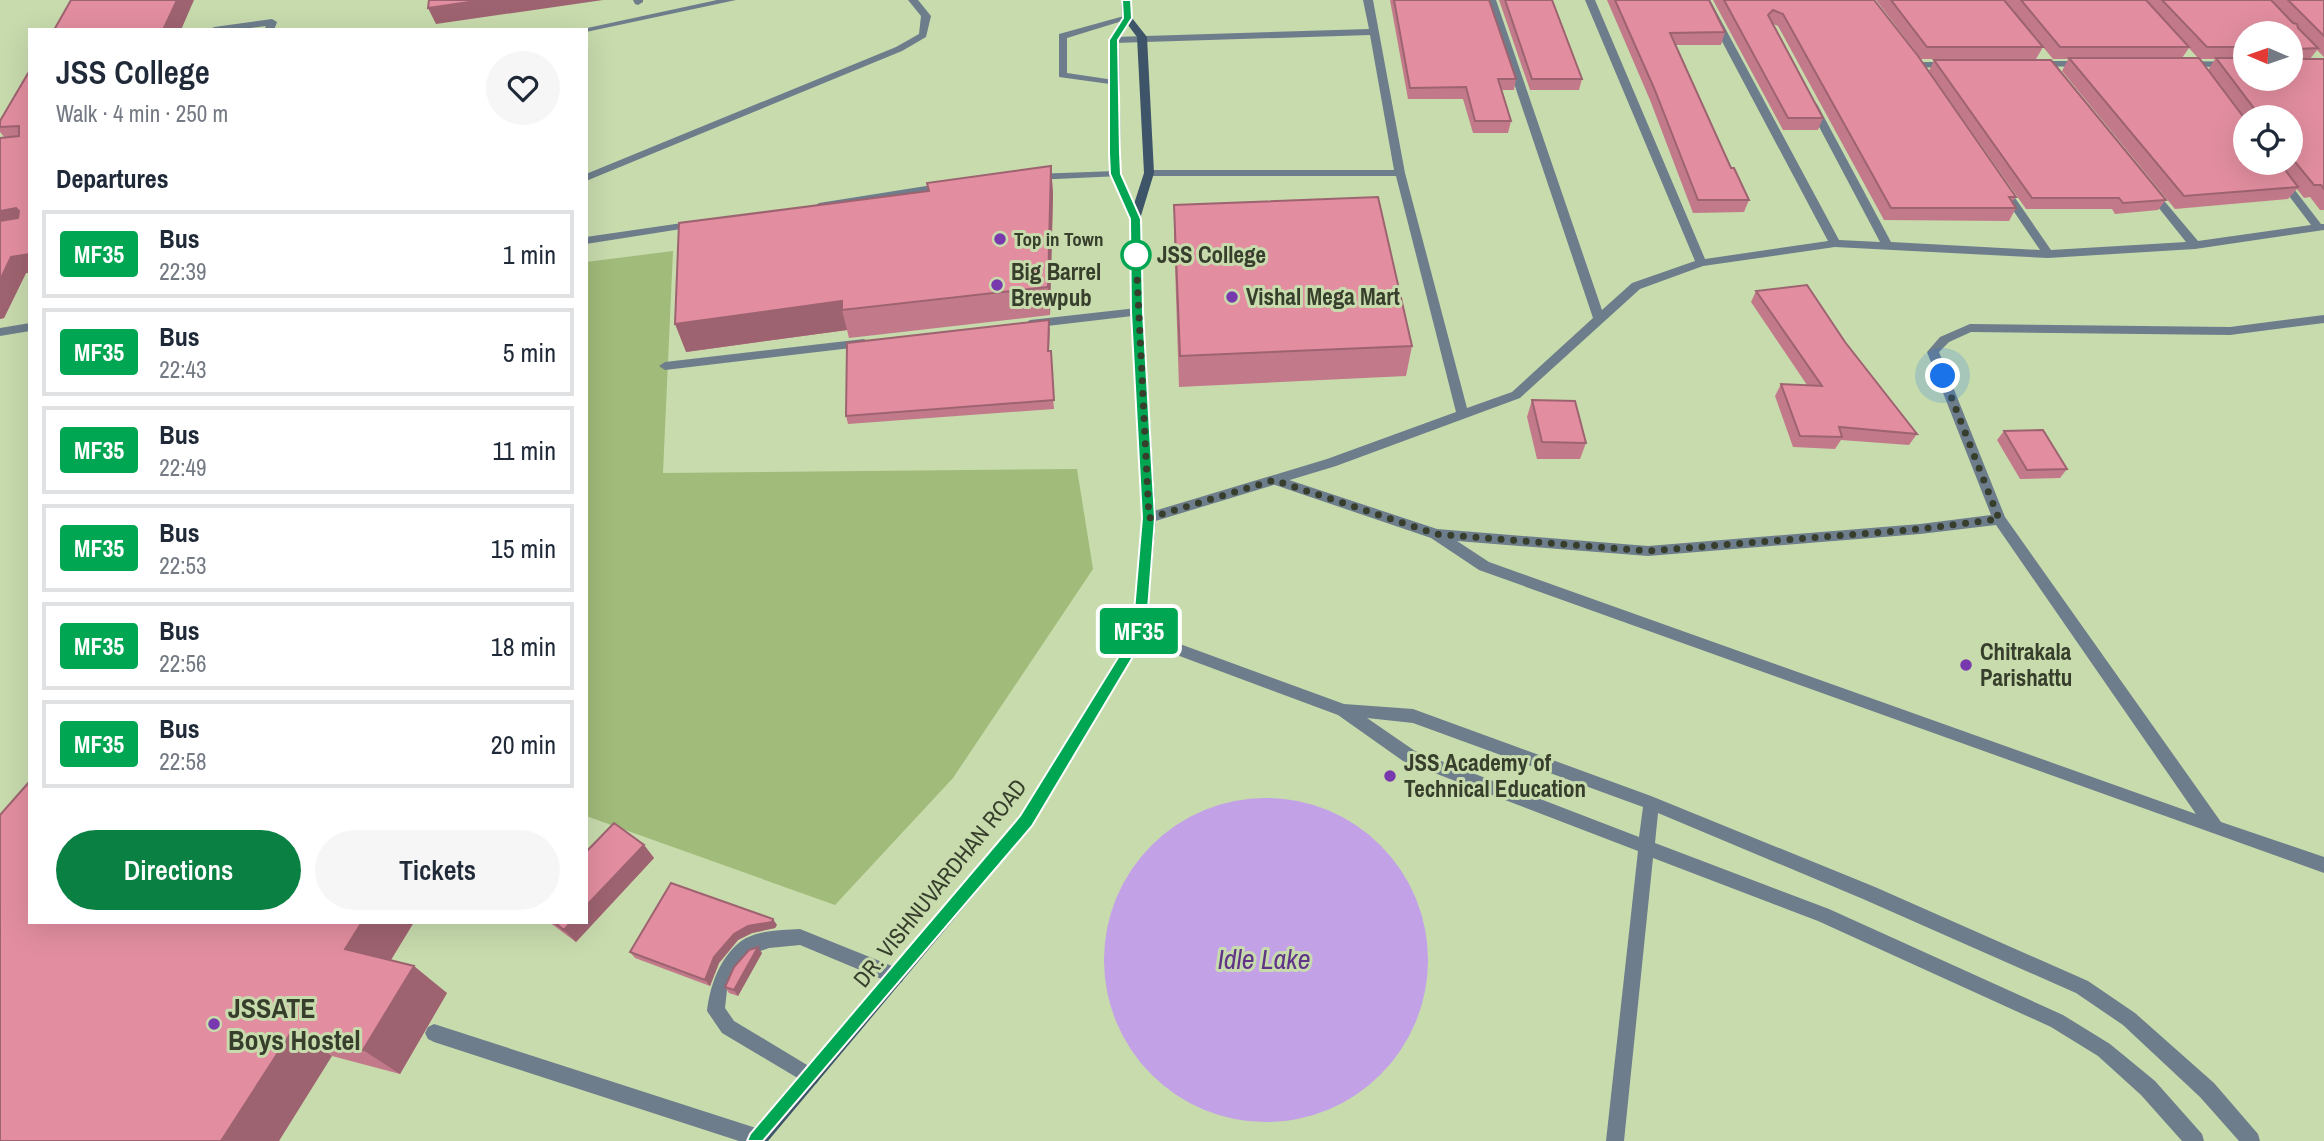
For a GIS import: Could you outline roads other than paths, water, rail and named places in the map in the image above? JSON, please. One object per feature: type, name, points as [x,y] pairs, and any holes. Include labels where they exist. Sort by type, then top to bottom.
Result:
[{"type":"main road","points":[[1126,0],[1128,18],[1142,37]]},
{"type":"main road","points":[[1114,40],[1128,18]]},
{"type":"main road","name":"DR. VISHNUVARDHAN ROAD","points":[[758,1139],[1026,821],[1139,635],[1149,518],[1137,312],[1135,219],[1149,173],[1142,37]]},
{"type":"main road","name":"DR. VISHNUVARDHAN ROAD","points":[[1114,40],[1116,174],[1135,219]]},
{"type":"street","points":[[588,29],[731,0]]},
{"type":"street","points":[[588,177],[899,49],[923,35],[926,16],[913,0]]},
{"type":"street","points":[[1368,0],[1400,173],[1463,415]]},
{"type":"street","points":[[1491,0],[1599,318]]},
{"type":"street","points":[[1590,0],[1702,263]]},
{"type":"street","points":[[1705,0],[1835,243]]},
{"type":"street","points":[[1114,83],[1062,75],[1062,36],[1128,18]]},
{"type":"street","points":[[228,28],[272,22],[270,28]]},
{"type":"street","points":[[1114,40],[1142,37],[1375,32]]},
{"type":"street","points":[[1909,54],[1925,76]]},
{"type":"street","points":[[2039,54],[2056,75]]},
{"type":"street","points":[[2185,54],[2201,74]]},
{"type":"street","points":[[2021,65],[2100,64]]},
{"type":"street","points":[[2167,64],[2233,65]]},
{"type":"street","points":[[1917,65],[1956,65]]},
{"type":"street","points":[[1803,88],[1887,245]]},
{"type":"street","points":[[1149,173],[1400,173]]},
{"type":"street","points":[[1023,178],[1116,174]]},
{"type":"street","points":[[2279,175],[2321,227]]},
{"type":"street","points":[[2143,181],[2195,245]]},
{"type":"street","points":[[805,208],[956,185]]},
{"type":"street","points":[[2002,187],[2048,254]]},
{"type":"street","points":[[588,241],[709,222]]},
{"type":"street","points":[[1149,518],[1331,463],[1516,395],[1636,286],[1702,263],[1835,243],[2048,254],[2195,245],[2321,227]]},
{"type":"street","points":[[1016,325],[1137,312]]},
{"type":"street","points":[[2215,828],[1999,519],[1933,352],[1938,343],[1950,335],[1970,328],[2230,331],[2324,319]]},
{"type":"street","points":[[0,332],[28,327]]},
{"type":"street","points":[[665,366],[881,341]]},
{"type":"street","points":[[1274,480],[1436,534],[1648,551],[1920,529],[1999,519]]},
{"type":"street","points":[[1436,534],[1484,566],[2324,865]]},
{"type":"street","points":[[1139,635],[1343,710],[1409,756],[1823,915],[2057,1021],[2104,1050],[2148,1088],[2195,1141]]},
{"type":"street","points":[[1343,710],[1413,716],[1651,803],[1869,893],[2082,987],[2129,1019],[2207,1090],[2251,1141]]},
{"type":"street","points":[[1615,1141],[1651,803]]},
{"type":"street","points":[[811,1077],[728,1027],[716,1012],[719,989],[730,966],[747,947],[769,940],[800,937],[896,976]]},
{"type":"street","points":[[434,1033],[758,1139]]},
{"type":"water","name":"Idle Lake","points":[[1266,798],[1298,801],[1342,817],[1369,835],[1391,857],[1409,884],[1421,913],[1428,960],[1425,992],[1409,1036],[1391,1063],[1369,1085],[1342,1103],[1313,1115],[1266,1122],[1234,1119],[1190,1103],[1163,1085],[1141,1063],[1123,1036],[1111,1007],[1104,960],[1107,928],[1123,884],[1141,857],[1163,835],[1190,817],[1219,805]]},
{"type":"place","name":"Top in Town","points":[[1000,239]]},
{"type":"place","name":"JSS College","points":[[1136,255]]},
{"type":"place","name":"Big Barrel Brewpub","points":[[997,285]]},
{"type":"place","name":"Vishal Mega Mart","points":[[1232,297]]},
{"type":"place","name":"Chitrakala Parishattu","points":[[1966,665]]},
{"type":"place","name":"JSS Academy of Technical Education","points":[[1390,776]]},
{"type":"place","name":"JSSATE Boys Hostel","points":[[214,1024]]}]
